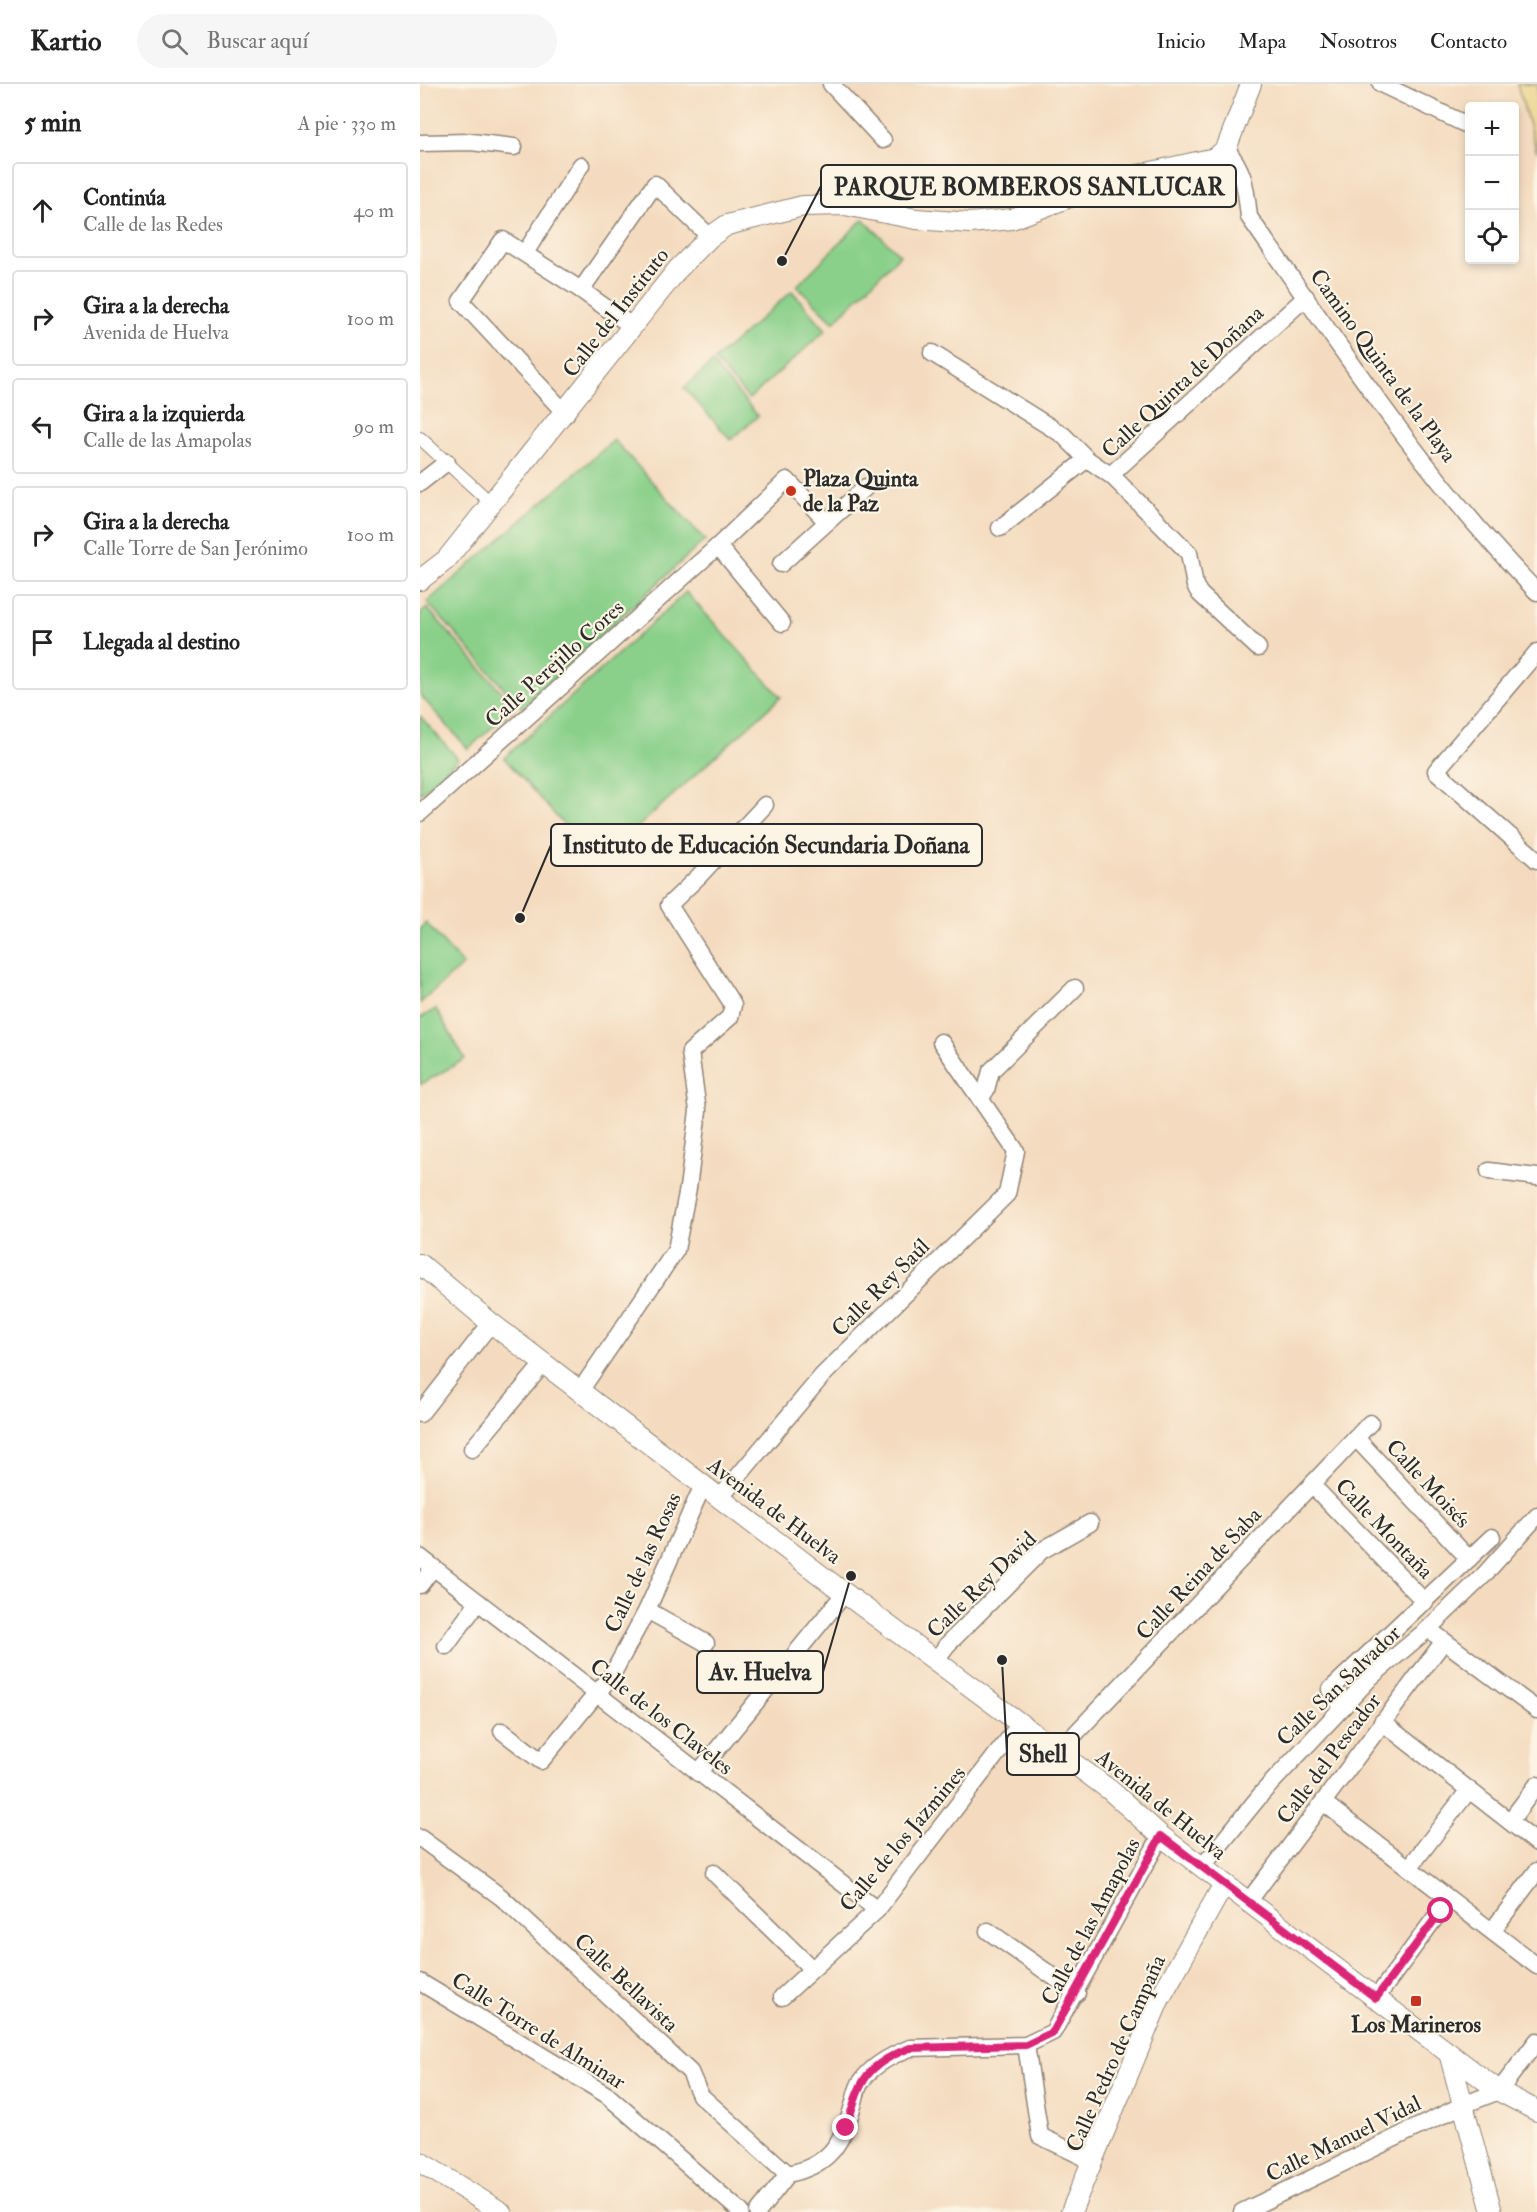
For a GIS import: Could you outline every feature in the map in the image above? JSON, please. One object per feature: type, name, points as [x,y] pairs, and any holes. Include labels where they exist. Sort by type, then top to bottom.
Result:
[{"type":"street","points":[[831,84],[883,140]]},
{"type":"street","points":[[1226,149],[1251,84]]},
{"type":"street","points":[[1381,84],[1465,124]]},
{"type":"street","points":[[420,143],[471,142],[514,147]]},
{"type":"street","name":"Calle del Instituto","points":[[420,580],[446,560],[566,414],[678,269],[710,237],[727,225],[803,206],[845,205],[916,219],[970,223],[1012,219],[1115,180],[1215,158],[1226,149]]},
{"type":"street","name":"Camino Quinta de la Playa","points":[[1226,149],[1237,160],[1245,178],[1249,217],[1305,297],[1392,417],[1491,545],[1537,592]]},
{"type":"street","points":[[525,253],[581,165]]},
{"type":"street","points":[[582,290],[655,184],[710,237]]},
{"type":"street","points":[[566,414],[460,301],[502,240],[582,290],[633,327]]},
{"type":"street","name":"Calle Quinta de Doñana","points":[[932,353],[1063,435],[1087,459],[1113,477],[1116,470],[1305,297]]},
{"type":"street","points":[[420,438],[492,504]]},
{"type":"street","name":"Calle Quinta de Doñana","points":[[1000,528],[1087,459]]},
{"type":"street","points":[[420,483],[447,462]]},
{"type":"street","points":[[1113,477],[1189,554],[1195,586],[1200,594],[1258,648]]},
{"type":"street","points":[[782,623],[718,546],[787,480],[827,522]]},
{"type":"street","points":[[781,564],[866,487]]},
{"type":"street","name":"Calle Perejillo Cores","points":[[420,813],[718,546]]},
{"type":"street","points":[[1537,652],[1436,771],[1537,860]]},
{"type":"street","points":[[580,1391],[676,1250],[688,1188],[698,1111],[690,1052],[730,1017],[733,1005],[669,905],[765,805]]},
{"type":"street","points":[[980,1099],[991,1071],[1075,988]]},
{"type":"street","name":"Calle Rey Saúl","points":[[720,1498],[822,1376],[1007,1194],[1016,1151],[941,1042]]},
{"type":"street","points":[[1489,1171],[1537,1177]]},
{"type":"street","name":"Avenida de Huelva","points":[[420,1264],[490,1323],[845,1593],[1111,1791],[1161,1836],[1224,1884],[1499,2091],[1537,2111]]},
{"type":"street","points":[[420,1414],[490,1323]]},
{"type":"street","points":[[472,1449],[544,1364]]},
{"type":"street","name":"Calle Reina de Saba","points":[[1058,1752],[1370,1424]]},
{"type":"street","name":"Calle Moisés","points":[[1356,1438],[1469,1559]]},
{"type":"street","name":"Calle de las Rosas","points":[[502,1731],[541,1761],[598,1695],[647,1610],[703,1485]]},
{"type":"street","name":"Calle Montaña","points":[[1312,1485],[1425,1602]]},
{"type":"street","name":"Calle San Salvador","points":[[1202,1867],[1263,1792],[1372,1676],[1428,1629],[1483,1576],[1537,1516]]},
{"type":"street","name":"Calle Rey David","points":[[936,1660],[947,1645],[1041,1551],[1090,1523]]},
{"type":"street","points":[[1343,1707],[1330,1690],[1492,1537]]},
{"type":"street","points":[[420,1585],[427,1562]]},
{"type":"street","name":"Calle de los Claveles","points":[[427,1562],[877,1910]]},
{"type":"street","points":[[698,1773],[845,1593]]},
{"type":"street","points":[[446,1646],[478,1602]]},
{"type":"street","points":[[647,1610],[706,1643]]},
{"type":"street","points":[[1428,1629],[1537,1710]]},
{"type":"street","name":"Calle del Pescador","points":[[1248,1902],[1444,1641]]},
{"type":"street","points":[[1382,1722],[1537,1843]]},
{"type":"street","name":"Calle de los Jazmines","points":[[782,1997],[877,1910],[1020,1724]]},
{"type":"street","points":[[1510,1821],[1537,1785]]},
{"type":"street","points":[[1409,1868],[1469,1790]]},
{"type":"street","points":[[1324,1803],[1537,1966]]},
{"type":"street","name":"Calle de las Amapolas","points":[[1026,2045],[1053,2032],[1077,1993],[1161,1836]]},
{"type":"street","name":"Calle Bellavista","points":[[420,1838],[509,1904],[690,2072],[700,2095],[788,2174]]},
{"type":"street","points":[[1492,1931],[1537,1871]]},
{"type":"street","points":[[714,1873],[812,1969]]},
{"type":"street","name":"Calle Pedro de Campaña","points":[[1076,2211],[1092,2161],[1160,2000],[1224,1884]]},
{"type":"street","points":[[1376,1998],[1449,1899]]},
{"type":"street","points":[[988,1931],[1077,1993]]},
{"type":"street","name":"Calle Torre de Alminar","points":[[420,1982],[607,2095],[741,2212]]},
{"type":"street","points":[[1499,2091],[1537,2041]]},
{"type":"street","points":[[758,2212],[788,2174],[806,2170],[825,2159],[837,2146],[846,2128],[860,2083],[893,2054],[910,2048],[1026,2045],[1040,2136],[1092,2161]]},
{"type":"street","points":[[1449,2053],[1492,2212]]},
{"type":"street","name":"Calle Manuel Vidal","points":[[1242,2212],[1463,2105],[1499,2091]]},
{"type":"street","points":[[420,2162],[501,2212]]},
{"type":"green space","points":[[863,219],[900,255],[834,322],[797,286]]},
{"type":"green space","points":[[792,291],[826,330],[749,399],[714,360]]},
{"type":"green space","points":[[712,363],[758,416],[731,440],[684,388]]},
{"type":"green space","points":[[614,440],[705,540],[522,708],[427,602]]},
{"type":"green space","points":[[686,592],[781,697],[598,863],[504,758]]},
{"type":"green space","points":[[427,608],[515,707],[468,749],[420,695],[420,614]]},
{"type":"green space","points":[[420,716],[458,759],[420,794]]},
{"type":"green space","points":[[426,923],[463,965],[420,1003],[420,928]]},
{"type":"green space","points":[[436,1009],[465,1059],[420,1085],[420,1018]]},
{"type":"sand","points":[[1517,84],[1537,84],[1537,152]]},
{"type":"place","name":"PARQUE BOMBEROS SANLUCAR","points":[[782,261]]},
{"type":"place","name":"Plaza Quinta de la Paz","points":[[791,491]]},
{"type":"place","name":"Instituto de Educación Secundaria Doñana","points":[[520,918]]},
{"type":"place","name":"Av. Huelva","points":[[851,1576]]},
{"type":"place","name":"Shell","points":[[1002,1660]]},
{"type":"place","name":"Los Marineros","points":[[1416,2001]]},
{"type":"route","points":[[846,2128],[860,2083],[875,2067],[893,2054],[910,2048],[1026,2045],[1053,2032],[1061,2022],[1161,1836],[1376,1998],[1441,1911]]}]
